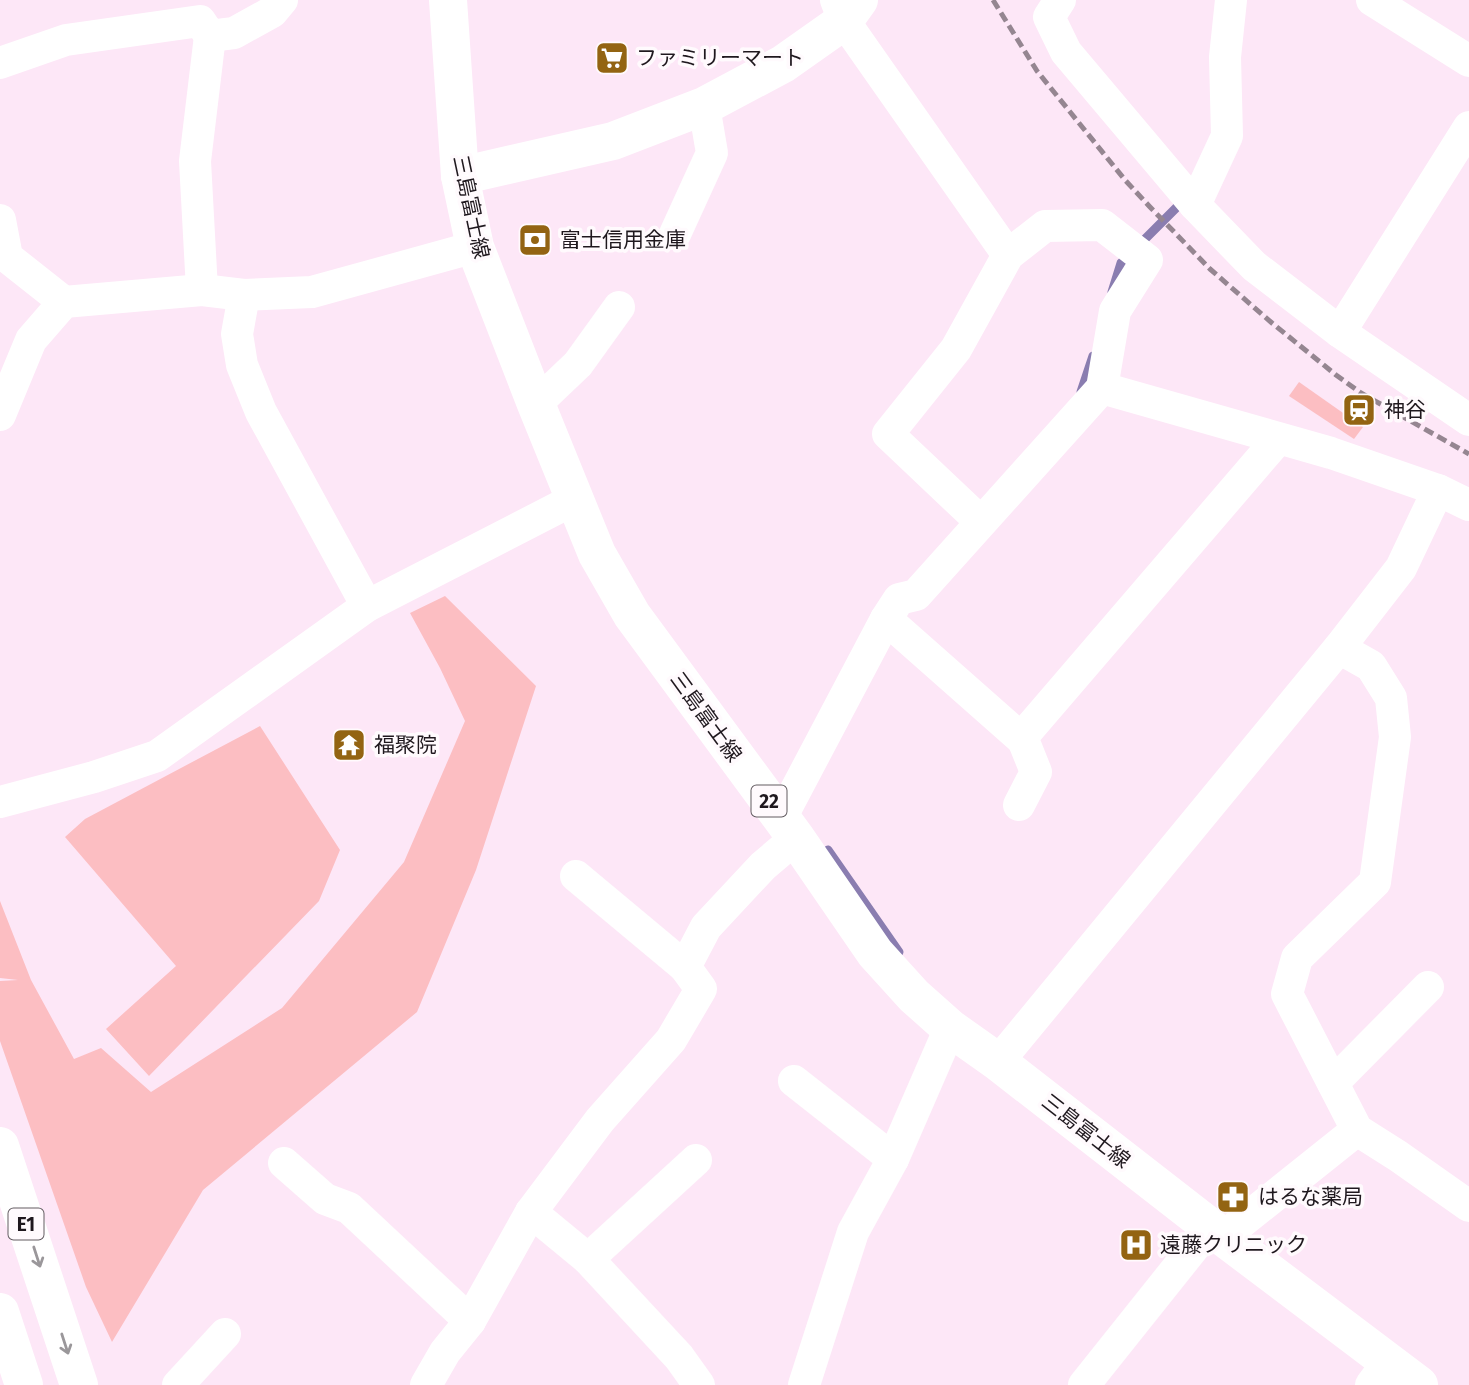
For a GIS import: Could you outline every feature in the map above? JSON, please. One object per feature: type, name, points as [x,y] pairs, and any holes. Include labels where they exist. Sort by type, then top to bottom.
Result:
[{"type":"main road","name":"三島富士線","points":[[448,0],[460,176],[475,247],[597,554],[632,615],[788,828],[874,953],[914,996],[950,1028],[998,1062],[1217,1232],[1380,1373],[1419,1385]]},
{"type":"main road","points":[[460,176],[613,141],[704,106],[783,64],[846,7]]},
{"type":"main road","name":"E1","points":[[0,1146],[79,1385]]},
{"type":"main road","points":[[3,1323],[24,1385]]},
{"type":"street","points":[[0,63],[66,40],[201,19],[234,33],[272,12],[282,0]]},
{"type":"street","points":[[1060,0],[1049,17],[1066,52],[1195,205],[1254,266],[1340,332],[1469,420]]},
{"type":"street","points":[[1195,205],[1227,135],[1225,57],[1231,0]]},
{"type":"street","points":[[1372,0],[1469,61]]},
{"type":"street","points":[[846,7],[1008,255]]},
{"type":"street","points":[[201,19],[195,161],[202,290]]},
{"type":"street","points":[[675,234],[712,153],[704,106]]},
{"type":"street","points":[[1340,332],[1460,160],[1469,127]]},
{"type":"street","points":[[0,220],[7,257],[64,302],[202,290],[244,295],[312,292],[475,247]]},
{"type":"street","points":[[685,967],[706,926],[763,866],[788,828],[901,611],[975,516],[1102,388],[1115,311],[1147,260],[1102,225],[1045,226],[1008,255],[956,349],[888,434],[975,516]]},
{"type":"street","points":[[244,295],[237,334],[242,365],[261,412],[367,606]]},
{"type":"street","points":[[0,415],[31,340],[64,302]]},
{"type":"street","points":[[536,404],[578,364],[619,307]]},
{"type":"street","points":[[1102,388],[1331,453],[1438,490],[1469,505]]},
{"type":"street","points":[[1023,740],[1022,737],[1278,439]]},
{"type":"street","points":[[998,1062],[1339,648],[1401,568],[1438,490]]},
{"type":"street","points":[[0,802],[94,777],[157,756],[367,606],[575,499]]},
{"type":"street","points":[[901,611],[1023,740],[1036,772],[1019,805]]},
{"type":"street","points":[[1339,648],[1371,666],[1391,698],[1395,737],[1375,882],[1297,958],[1287,994],[1357,1130],[1469,1206]]},
{"type":"street","points":[[426,1385],[445,1352],[470,1321],[531,1212],[600,1120],[671,1040],[701,989],[685,967],[576,876]]},
{"type":"street","points":[[1333,1083],[1429,987]]},
{"type":"street","points":[[804,1385],[853,1232],[893,1159],[950,1028]]},
{"type":"street","points":[[794,1081],[893,1159]]},
{"type":"street","points":[[1084,1385],[1217,1232],[1357,1130]]},
{"type":"street","points":[[588,1259],[696,1160]]},
{"type":"street","points":[[285,1163],[325,1199],[349,1208],[470,1321]]},
{"type":"street","points":[[531,1212],[588,1259],[679,1357],[699,1385]]},
{"type":"street","points":[[178,1385],[225,1334]]},
{"type":"shaded area","points":[[1299,382],[1363,427],[1354,439],[1289,396]]},
{"type":"shaded area","points":[[445,596],[536,686],[476,870],[417,1012],[203,1190],[112,1342],[86,1287],[0,1041],[0,981],[18,980],[0,978],[0,901],[31,980],[74,1059],[101,1048],[151,1092],[282,1008],[404,862],[465,721],[410,613]]},
{"type":"shaded area","points":[[260,726],[340,850],[319,901],[149,1076],[106,1029],[176,966],[65,837],[85,819]]},
{"type":"waterway","points":[[1112,292],[1121,263],[1182,200]]},
{"type":"waterway","points":[[1081,392],[1093,356]]},
{"type":"waterway","points":[[828,850],[899,952]]},
{"type":"railway","points":[[993,0],[1037,71],[1125,180],[1210,269],[1272,323],[1361,393],[1469,454]]},
{"type":"place","name":"ファミリーマート","points":[[612,58]]},
{"type":"place","name":"富士信用金庫","points":[[535,240]]},
{"type":"place","name":"神谷","points":[[1359,410]]},
{"type":"place","name":"福聚院","points":[[349,745]]},
{"type":"place","name":"はるな薬局","points":[[1233,1197]]},
{"type":"place","name":"遠藤クリニック","points":[[1136,1245]]}]
